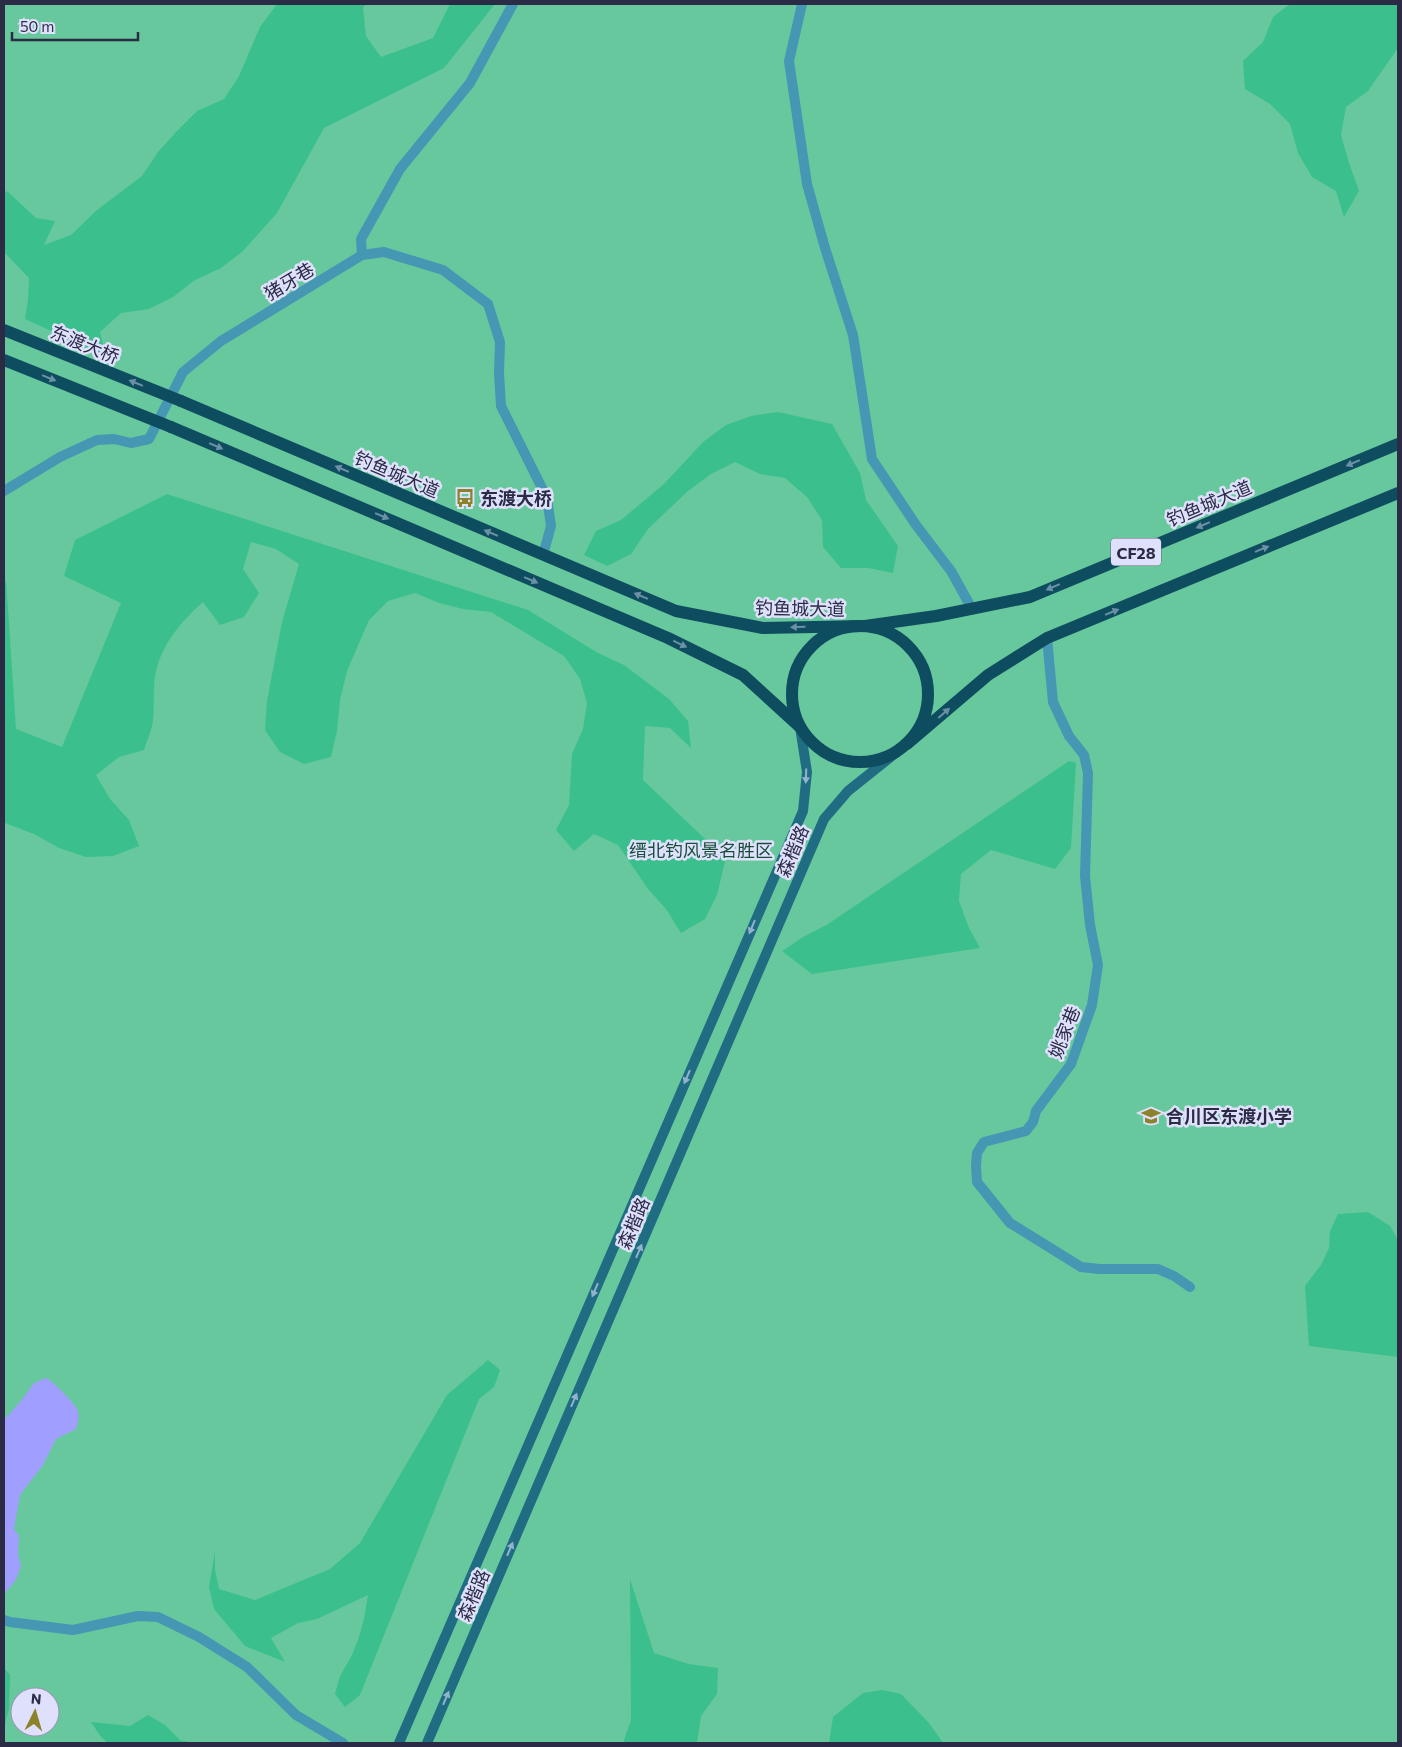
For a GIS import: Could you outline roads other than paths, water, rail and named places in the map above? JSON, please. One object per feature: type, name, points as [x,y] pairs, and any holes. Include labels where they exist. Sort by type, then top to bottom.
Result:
[{"type":"main road","name":"东渡大桥","points":[[4,330],[181,401]]},
{"type":"main road","points":[[4,360],[171,427],[668,638],[743,675],[800,728],[814,745],[832,757],[853,762],[873,762],[891,755],[907,744],[921,726],[928,705],[928,682],[920,661],[906,643],[887,632],[865,626],[844,628],[825,636],[809,649],[798,666],[792,686],[793,707],[800,728]]},
{"type":"main road","name":"钓鱼城大道","points":[[181,401],[676,611],[763,628],[865,626],[936,616],[1030,597],[1398,444]]},
{"type":"main road","name":"CF28","points":[[907,744],[988,675],[1047,638],[1398,493]]},
{"type":"main road","name":"森楷路","points":[[398,1743],[803,811],[807,772],[800,728]]},
{"type":"main road","name":"森楷路","points":[[427,1743],[824,819],[848,791],[907,744]]},
{"type":"street","points":[[513,4],[470,83],[400,169],[361,239],[362,255],[384,252],[443,270],[488,304],[500,342],[501,406],[547,498],[551,526],[543,555]]},
{"type":"street","points":[[802,4],[789,61],[807,184],[853,335],[872,459],[916,525],[952,571],[972,609]]},
{"type":"street","name":"猪牙巷","points":[[4,491],[60,457],[97,440],[114,439],[131,443],[149,439],[183,372],[221,341],[362,255]]},
{"type":"street","name":"姚家巷","points":[[1047,638],[1053,702],[1069,736],[1084,755],[1088,773],[1086,876],[1090,925],[1098,965],[1092,1005],[1071,1064],[1036,1111],[1033,1122],[1026,1131],[984,1142],[977,1153],[978,1182],[1010,1223],[1081,1267],[1099,1269],[1158,1269],[1174,1276],[1190,1287]]},
{"type":"street","points":[[4,1620],[73,1630],[138,1616],[158,1617],[199,1637],[247,1667],[296,1715],[343,1743]]},
{"type":"place","name":"东渡大桥","points":[[465,498]]},
{"type":"place","name":"合川区东渡小学","points":[[1151,1116]]},
{"type":"park label","name":"缙北钓风景名胜区","points":[[701,850]]}]
